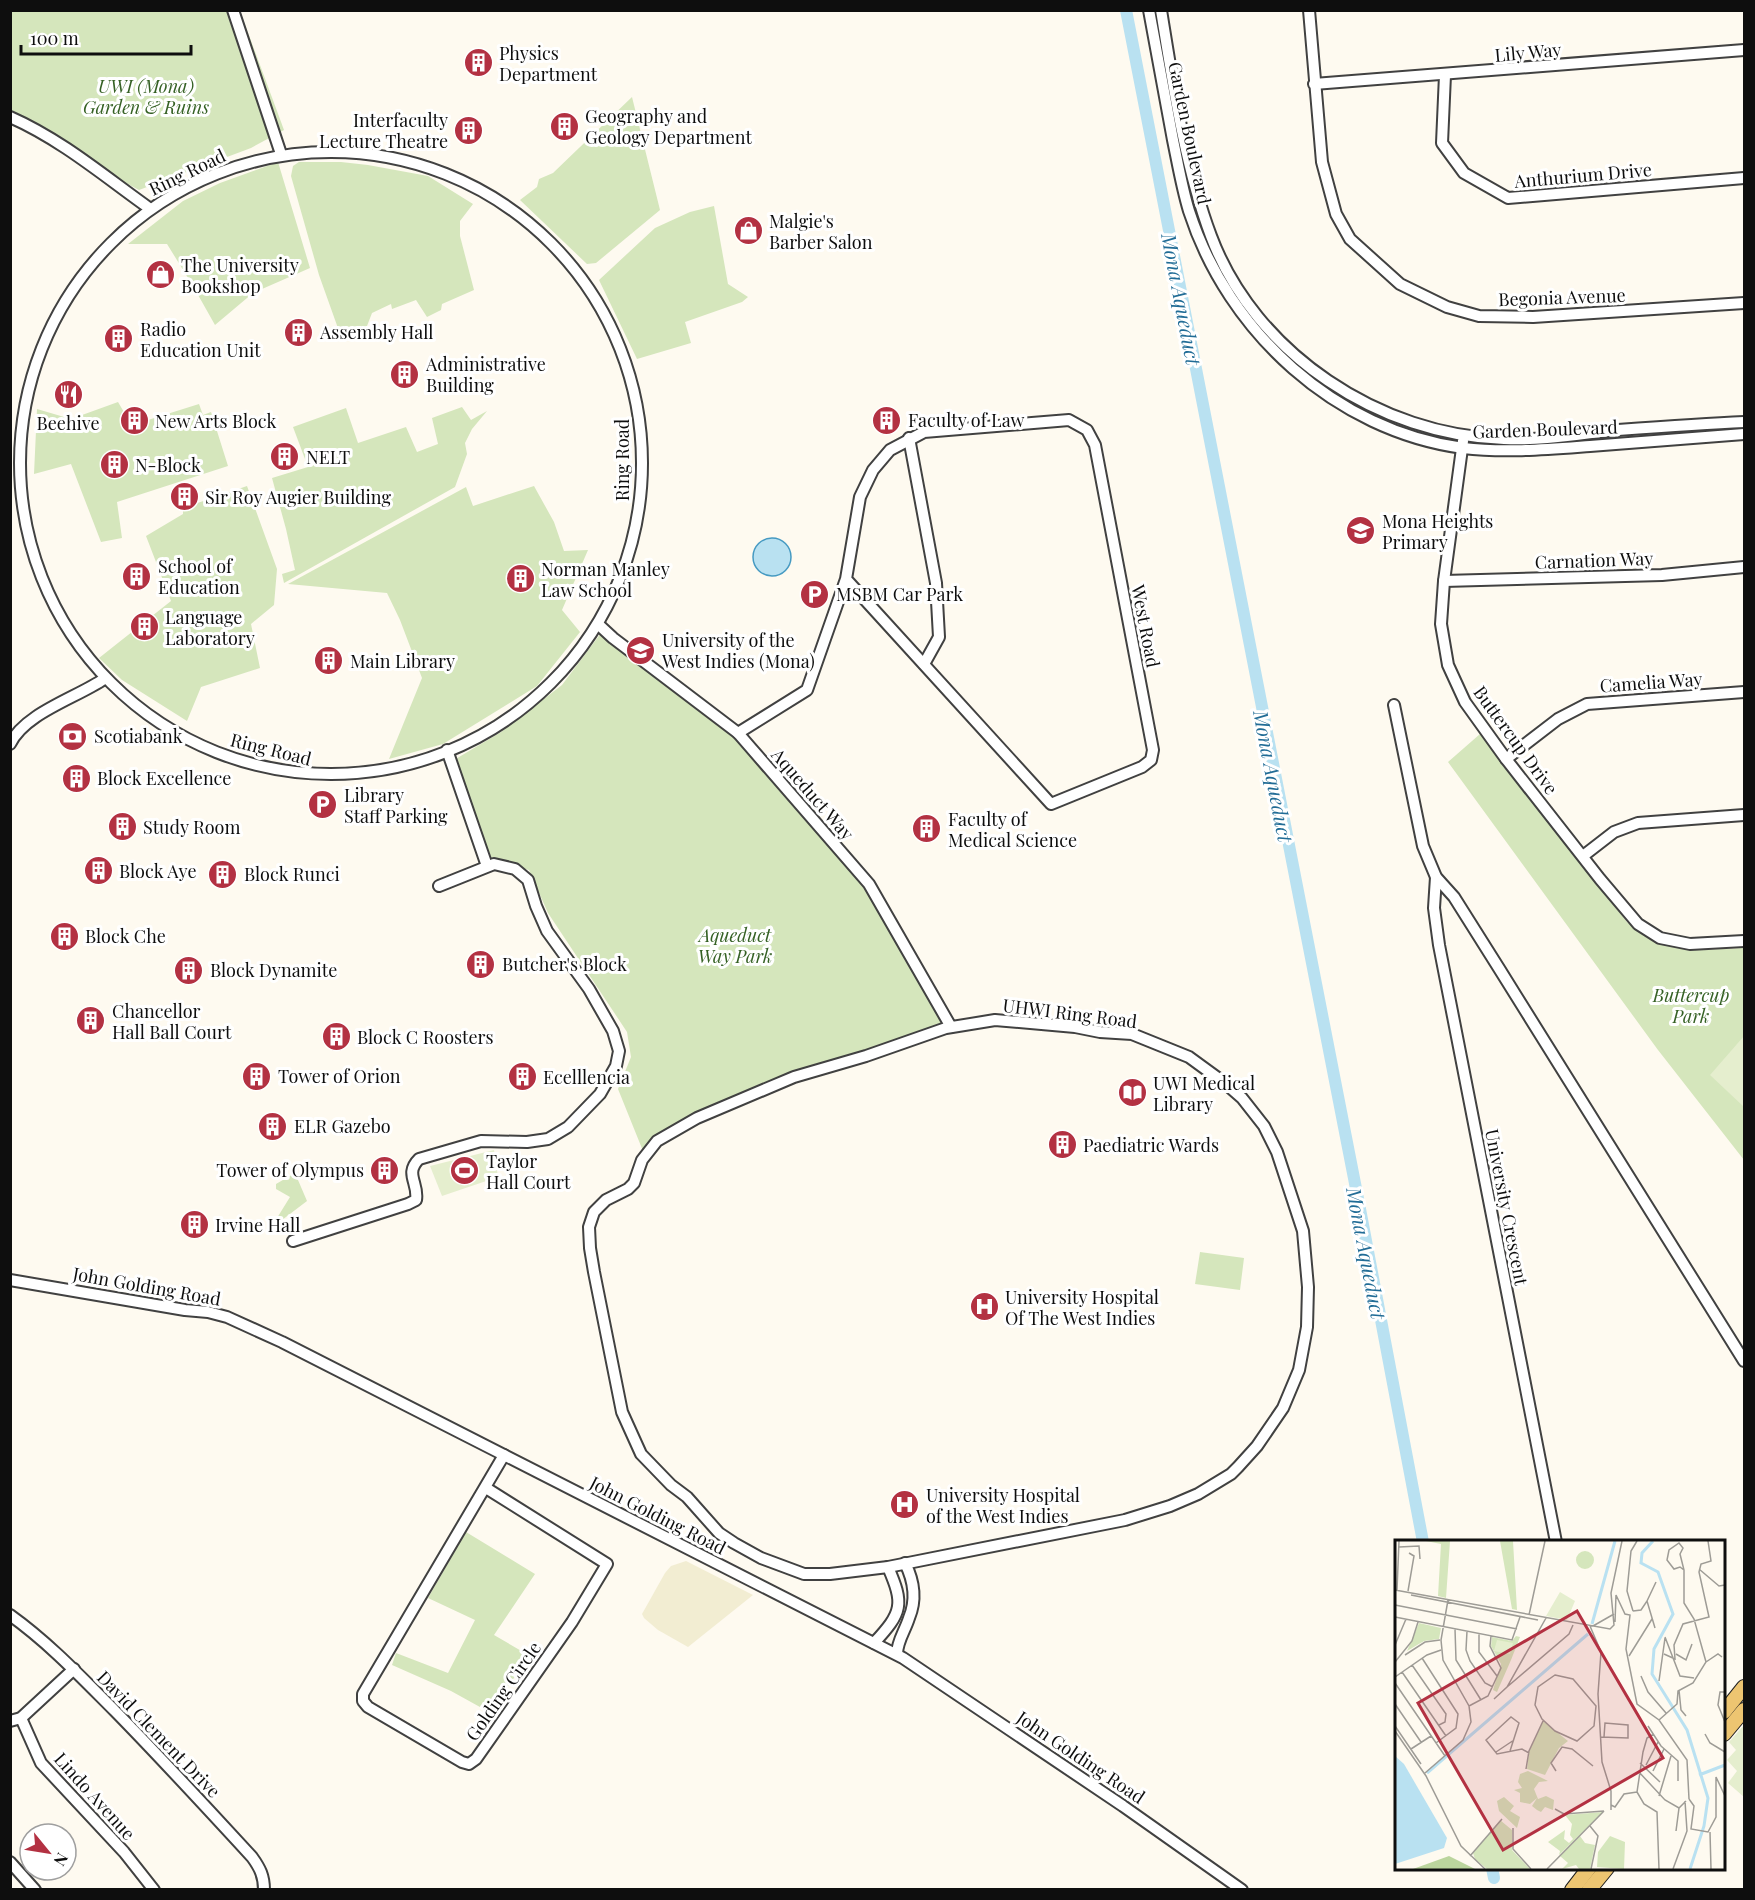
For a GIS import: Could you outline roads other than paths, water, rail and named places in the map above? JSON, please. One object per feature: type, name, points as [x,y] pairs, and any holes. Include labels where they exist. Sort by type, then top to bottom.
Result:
[{"type":"main road","points":[[1725,1711],[1744,1687]]},
{"type":"main road","points":[[1725,1733],[1744,1710]]},
{"type":"main road","points":[[1572,1890],[1588,1870]]},
{"type":"main road","points":[[1589,1890],[1606,1870]]},
{"type":"street","points":[[232,10],[281,154]]},
{"type":"street","name":"Garden Boulevard","points":[[1149,10],[1178,166],[1189,210],[1209,262],[1249,323],[1278,356],[1306,380],[1360,415],[1392,429],[1428,440],[1463,442],[1515,450],[1744,434]]},
{"type":"street","name":"Garden Boulevard","points":[[1161,10],[1195,188],[1211,238],[1228,273],[1251,308],[1274,335],[1302,360],[1351,395],[1407,422],[1463,442],[1545,439],[1616,430],[1744,422]]},
{"type":"street","name":"Begonia Avenue","points":[[1309,10],[1322,162],[1336,214],[1350,239],[1400,284],[1447,307],[1479,316],[1533,317],[1744,303]]},
{"type":"street","name":"Lily Way","points":[[1314,84],[1744,51]]},
{"type":"street","name":"Anthurium Drive","points":[[1445,75],[1442,143],[1464,173],[1508,198],[1744,178]]},
{"type":"street","points":[[10,117],[35,128],[70,150],[149,208]]},
{"type":"street","name":"Ring Road","points":[[308,151],[357,151],[436,168],[473,186],[506,206],[545,237],[580,273],[607,322],[634,389],[639,409],[641,486],[632,539],[609,608],[600,626],[561,674],[524,705],[485,732],[417,762],[383,770],[311,777],[259,766],[221,754],[184,737],[127,700],[104,679],[61,625],[37,567],[21,489],[20,450],[25,408],[42,343],[62,309],[91,268],[149,208],[183,188],[222,170],[281,154],[308,151]]},
{"type":"street","name":"West Road","points":[[1069,420],[1087,430],[1095,445],[1152,750],[1151,760],[1143,767],[1051,804],[846,579],[860,497],[873,470],[890,450],[909,438],[924,432],[1069,420]]},
{"type":"street","points":[[909,438],[936,593],[939,637],[924,664]]},
{"type":"street","name":"Buttercup Drive","points":[[1463,442],[1444,581],[1441,624],[1448,665],[1465,702],[1506,759],[1638,924],[1660,938],[1690,944],[1744,941]]},
{"type":"street","name":"Carnation Way","points":[[1444,581],[1662,575],[1744,567]]},
{"type":"street","points":[[738,734],[807,690],[846,579]]},
{"type":"street","name":"Aqueduct Way","points":[[600,626],[738,734],[869,884],[951,1027]]},
{"type":"street","points":[[12,738],[27,722],[104,679]]},
{"type":"street","name":"Camelia Way","points":[[1506,759],[1558,719],[1587,704],[1744,692]]},
{"type":"street","name":"University Crescent","points":[[1394,705],[1424,846],[1436,878],[1454,897],[1482,940],[1744,1361]]},
{"type":"street","points":[[447,750],[487,866]]},
{"type":"street","points":[[1583,856],[1614,832],[1638,823],[1744,815]]},
{"type":"street","points":[[293,1241],[416,1200],[417,1194],[411,1176],[413,1165],[419,1159],[481,1141],[526,1142],[548,1139],[568,1126],[600,1094],[616,1066],[619,1051],[613,1031],[589,989],[547,931],[528,880],[515,869],[494,864],[438,885]]},
{"type":"street","name":"University Crescent","points":[[1436,878],[1434,908],[1439,945],[1557,1540]]},
{"type":"street","name":"UHWI Ring Road","points":[[995,1020],[1132,1034],[1189,1058],[1242,1098],[1264,1126],[1281,1163],[1303,1232],[1308,1287],[1307,1327],[1299,1370],[1283,1408],[1257,1446],[1231,1474],[1204,1491],[1170,1506],[1125,1520],[888,1567],[830,1574],[804,1574],[762,1558],[719,1533],[687,1497],[671,1485],[641,1454],[622,1412],[590,1248],[589,1227],[594,1212],[606,1200],[634,1184],[642,1160],[657,1141],[670,1132],[785,1080],[951,1027],[995,1020]]},
{"type":"street","name":"John Golding Road","points":[[10,1280],[227,1317],[282,1342],[917,1665],[1242,1890]]},
{"type":"street","name":"Golding Circle","points":[[486,1488],[607,1564],[572,1622],[476,1759],[469,1764],[368,1707],[363,1701],[363,1694],[504,1455]]},
{"type":"street","points":[[897,1654],[897,1645],[914,1602],[914,1588],[905,1563]]},
{"type":"street","points":[[874,1643],[888,1626],[900,1602],[898,1590],[888,1567]]},
{"type":"street","name":"David Clement Drive","points":[[10,1615],[40,1637],[74,1669],[156,1753],[260,1867],[264,1879],[264,1890]]},
{"type":"street","points":[[16,1720],[74,1669]]},
{"type":"street","name":"Lindo Avenue","points":[[16,1720],[41,1763],[124,1852],[154,1890]]},
{"type":"street","points":[[10,1862],[35,1890]]},
{"type":"water","points":[[772,538],[779,539],[785,544],[790,550],[790,564],[785,570],[779,575],[772,576],[765,575],[759,570],[754,564],[753,557],[754,550],[759,544],[765,539]]},
{"type":"waterway","name":"Mona Aqueduct","points":[[1126,10],[1423,1540]]},
{"type":"waterway","name":"Mona Aqueduct","points":[[1492,1870],[1494,1878]]},
{"type":"place","name":"Physics Department","points":[[478,63]]},
{"type":"place","name":"Geography and Geology Department","points":[[564,126]]},
{"type":"place","name":"Interfaculty Lecture Theatre","points":[[469,130]]},
{"type":"place","name":"Malgie's Barber Salon","points":[[748,231]]},
{"type":"place","name":"The University Bookshop","points":[[160,275]]},
{"type":"place","name":"Assembly Hall","points":[[299,332]]},
{"type":"place","name":"Radio Education Unit","points":[[119,339]]},
{"type":"place","name":"Administrative Building","points":[[405,374]]},
{"type":"place","name":"Beehive","points":[[68,394]]},
{"type":"place","name":"Faculty of Law","points":[[887,420]]},
{"type":"place","name":"New Arts Block","points":[[134,421]]},
{"type":"place","name":"NELT","points":[[285,457]]},
{"type":"place","name":"N-Block","points":[[114,465]]},
{"type":"place","name":"Sir Roy Augier Building","points":[[184,497]]},
{"type":"place","name":"Mona Heights Primary","points":[[1361,531]]},
{"type":"place","name":"School of Education","points":[[137,576]]},
{"type":"place","name":"Norman Manley Law School","points":[[520,579]]},
{"type":"place","name":"MSBM Car Park","points":[[815,594]]},
{"type":"place","name":"Language Laboratory","points":[[144,627]]},
{"type":"place","name":"University of the West Indies (Mona)","points":[[641,650]]},
{"type":"place","name":"Main Library","points":[[329,661]]},
{"type":"place","name":"Scotiabank","points":[[73,736]]},
{"type":"place","name":"Block Excellence","points":[[76,778]]},
{"type":"place","name":"Library Staff Parking","points":[[323,805]]},
{"type":"place","name":"Study Room","points":[[122,827]]},
{"type":"place","name":"Faculty of Medical Science","points":[[927,829]]},
{"type":"place","name":"Block Aye","points":[[98,871]]},
{"type":"place","name":"Block Runci","points":[[223,874]]},
{"type":"place","name":"Block Che","points":[[64,936]]},
{"type":"place","name":"Butcher's Block","points":[[481,964]]},
{"type":"place","name":"Block Dynamite","points":[[189,970]]},
{"type":"place","name":"Chancellor Hall Ball Court","points":[[91,1021]]},
{"type":"place","name":"Block C Roosters","points":[[336,1037]]},
{"type":"place","name":"Tower of Orion","points":[[257,1076]]},
{"type":"place","name":"Ecelllencia","points":[[522,1077]]},
{"type":"place","name":"UWI Medical Library","points":[[1132,1093]]},
{"type":"place","name":"ELR Gazebo","points":[[273,1126]]},
{"type":"place","name":"Paediatric Wards","points":[[1062,1145]]},
{"type":"place","name":"Tower of Olympus","points":[[385,1170]]},
{"type":"place","name":"Taylor Hall Court","points":[[465,1171]]},
{"type":"place","name":"Irvine Hall","points":[[194,1225]]},
{"type":"place","name":"University Hospital Of The West Indies","points":[[984,1307]]},
{"type":"place","name":"University Hospital of the West Indies","points":[[905,1505]]},
{"type":"park label","name":"UWI (Mona) Garden & Ruins","points":[[146,96]]},
{"type":"park label","name":"Aqueduct Way Park","points":[[735,945]]},
{"type":"park label","name":"Buttercup Park","points":[[1691,1005]]}]
